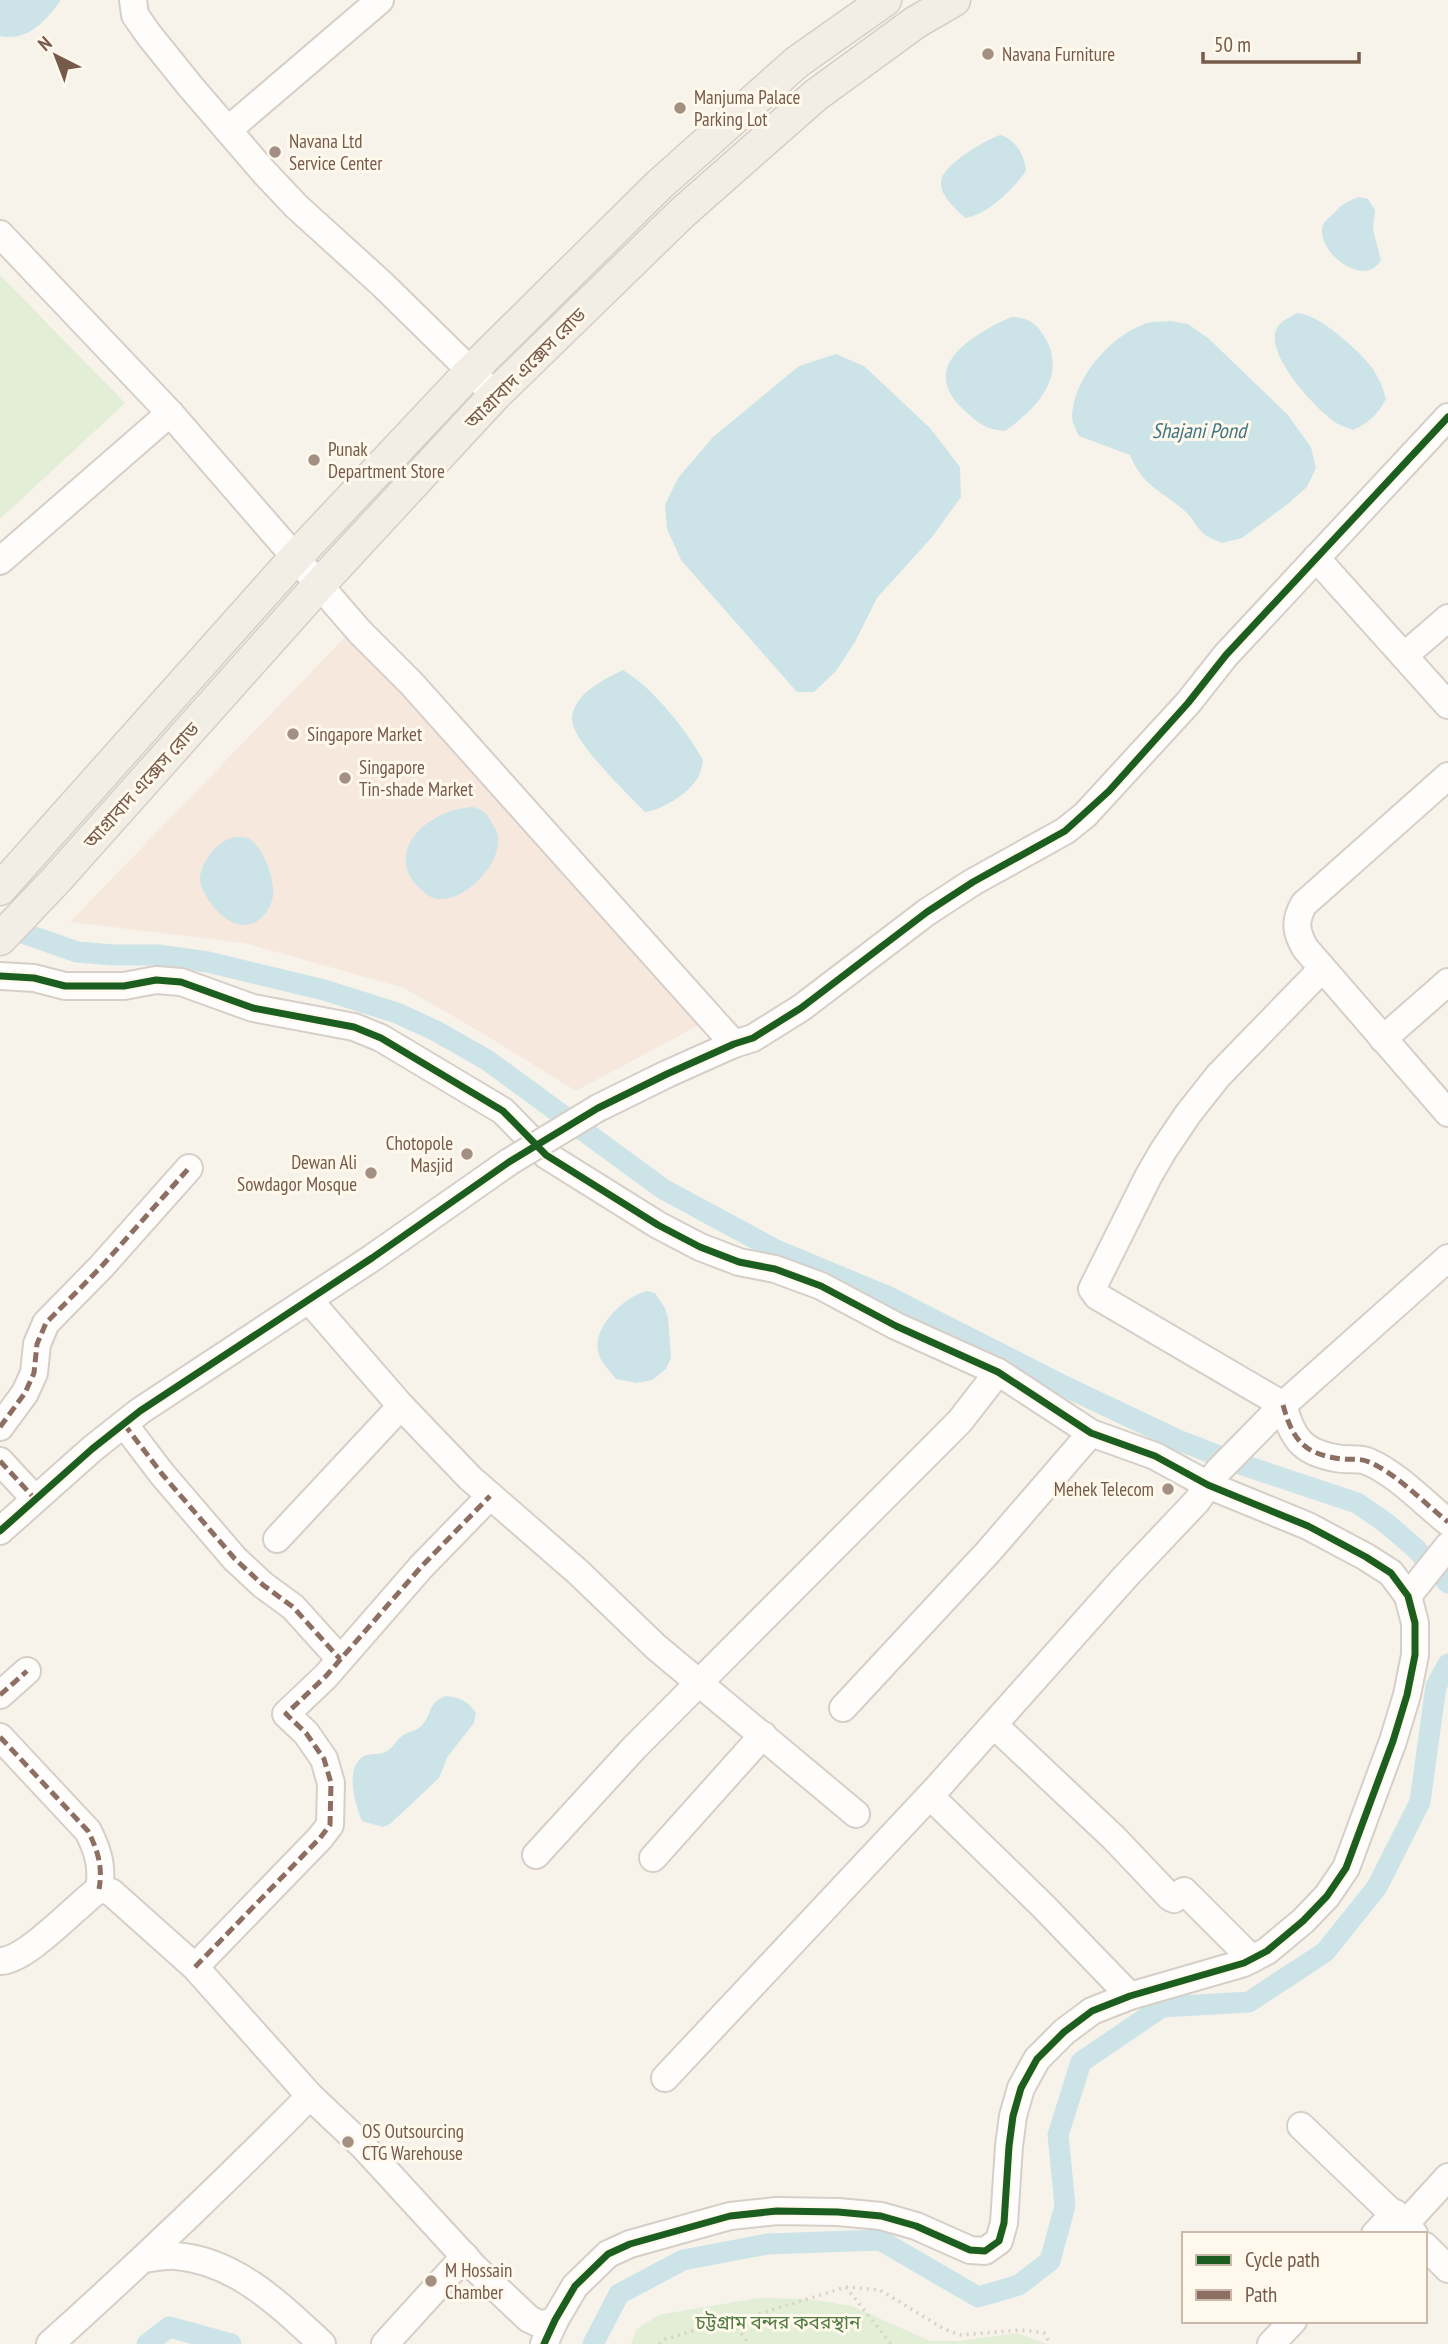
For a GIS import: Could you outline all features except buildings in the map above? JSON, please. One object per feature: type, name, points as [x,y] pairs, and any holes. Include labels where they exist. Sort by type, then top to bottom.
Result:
[{"type":"main road","name":"আগ্রাবাদ এক্সেস রোড","points":[[0,889],[295,558],[471,371],[659,185],[797,62],[885,0]]},
{"type":"main road","name":"আগ্রাবাদ এক্সেস রোড","points":[[0,939],[320,584],[495,395],[682,213],[816,95],[916,22],[954,0]]},
{"type":"street","points":[[132,0],[135,15],[149,34],[228,130],[296,206],[382,284],[495,395]]},
{"type":"street","points":[[228,130],[380,0]]},
{"type":"street","points":[[0,234],[170,413],[360,632],[411,683],[734,1044]]},
{"type":"street","points":[[0,561],[170,413]]},
{"type":"street","points":[[0,1531],[140,1411],[415,1229],[509,1162],[598,1108],[734,1044],[753,1038],[801,1008],[927,912],[1065,831],[1085,815],[1188,703],[1226,655],[1448,417]]},
{"type":"street","points":[[1316,558],[1448,705]]},
{"type":"street","points":[[1404,656],[1448,618]]},
{"type":"street","points":[[1448,776],[1304,904],[1296,923],[1297,934],[1305,948],[1448,1114]]},
{"type":"street","points":[[1322,969],[1218,1076],[1188,1114],[1148,1177],[1092,1289],[1097,1296],[1283,1405],[1290,1429],[1306,1449],[1340,1459],[1367,1460],[1385,1471],[1448,1522]]},
{"type":"street","points":[[0,976],[34,978],[65,985],[124,986],[156,980],[181,982],[253,1007],[354,1027],[381,1038],[503,1111],[546,1155],[658,1225],[700,1247],[739,1262],[775,1269],[821,1286],[896,1326],[998,1372],[1091,1433],[1213,1478],[1308,1526],[1350,1548],[1413,1589]]},
{"type":"street","points":[[1383,1039],[1448,982]]},
{"type":"street","points":[[0,1427],[25,1393],[34,1373],[37,1344],[46,1322],[101,1267],[189,1168]]},
{"type":"street","points":[[665,2078],[930,1796],[1197,1500],[1213,1478],[1283,1405],[1448,1258]]},
{"type":"street","points":[[309,1300],[401,1406],[489,1496],[578,1572],[656,1647],[856,1814]]},
{"type":"street","points":[[536,1855],[634,1748],[960,1421],[998,1372]]},
{"type":"street","points":[[277,1538],[401,1406]]},
{"type":"street","points":[[124,1424],[162,1474],[235,1559],[293,1607],[340,1659]]},
{"type":"street","points":[[844,1708],[1030,1506],[1091,1433]]},
{"type":"street","points":[[0,1461],[35,1499]]},
{"type":"street","points":[[195,1967],[330,1825],[331,1783],[324,1759],[306,1733],[286,1714],[326,1676],[421,1567],[489,1496]]},
{"type":"street","points":[[99,1889],[111,1892],[195,1967],[310,2096],[363,2146],[465,2256],[529,2319],[550,2332],[575,2286],[608,2254],[630,2244],[730,2216],[787,2211],[881,2216],[916,2225],[970,2250],[985,2251],[999,2241],[1004,2223],[1013,2116],[1021,2088],[1037,2059],[1064,2032],[1092,2011],[1130,1996],[1211,1974],[1267,1951],[1303,1921],[1327,1896],[1346,1868],[1379,1782],[1407,1695],[1415,1655],[1413,1589],[1448,1546]]},
{"type":"street","points":[[0,1695],[27,1671]]},
{"type":"street","points":[[994,1725],[1114,1838],[1170,1897],[1174,1899],[1184,1891],[1252,1959]]},
{"type":"street","points":[[653,1858],[763,1735]]},
{"type":"street","points":[[0,1737],[88,1832],[97,1851],[102,1874],[99,1889],[24,1953],[9,1961],[0,1961]]},
{"type":"street","points":[[930,1796],[1043,1906],[1130,1996]]},
{"type":"street","points":[[50,2344],[251,2156],[310,2096]]},
{"type":"street","points":[[1301,2126],[1405,2224]]},
{"type":"street","points":[[1381,2232],[1405,2224],[1448,2178]]},
{"type":"street","points":[[1427,2248],[1448,2269]]},
{"type":"street","points":[[143,2259],[175,2256],[214,2264],[253,2284],[322,2344]]},
{"type":"street","points":[[384,2344],[465,2256]]},
{"type":"street","points":[[1271,2344],[1291,2323]]},
{"type":"path","points":[[846,2287],[891,2344]]},
{"type":"path","points":[[659,2344],[701,2328],[733,2322],[846,2287],[880,2290],[944,2329],[960,2335],[1021,2330],[1044,2333],[1050,2344]]},
{"type":"path","points":[[733,2322],[749,2344]]},
{"type":"shaded area","name":"Singapore Tin-shade Market","points":[[349,633],[701,1024],[576,1091],[404,988],[244,943],[70,922]]},
{"type":"green space","points":[[0,275],[125,403],[0,519]]},
{"type":"green space","name":"চট্টগ্রাম বন্দর কবরস্থান","points":[[758,2298],[809,2299],[852,2306],[930,2341],[959,2341],[1017,2333],[1047,2344],[631,2344],[636,2330],[658,2315]]},
{"type":"water","points":[[0,0],[61,0],[35,28],[19,36],[10,37],[0,36]]},
{"type":"water","points":[[1000,135],[1018,148],[1026,171],[1007,193],[991,206],[965,218],[943,192],[943,176],[965,154]]},
{"type":"water","points":[[1359,197],[1368,199],[1375,210],[1373,230],[1381,260],[1373,268],[1363,271],[1352,269],[1332,254],[1322,233],[1328,218],[1344,204]]},
{"type":"water","points":[[1297,313],[1327,326],[1367,362],[1377,376],[1386,399],[1372,418],[1359,427],[1353,430],[1329,417],[1295,382],[1286,368],[1275,341],[1276,330],[1282,322]]},
{"type":"water","points":[[1011,317],[1029,320],[1036,325],[1050,348],[1053,362],[1051,376],[1039,400],[1029,412],[1005,431],[986,427],[973,418],[950,393],[946,379],[948,365],[967,342]]},
{"type":"water","name":"Shajani Pond","points":[[1171,321],[1188,324],[1208,338],[1287,414],[1311,447],[1316,468],[1307,487],[1242,538],[1222,543],[1207,536],[1186,512],[1147,481],[1130,455],[1079,436],[1073,423],[1074,401],[1079,387],[1086,373],[1106,349],[1131,330],[1144,324]]},
{"type":"water","points":[[836,354],[864,366],[930,428],[960,467],[961,497],[932,537],[877,598],[855,642],[836,671],[814,692],[797,692],[681,560],[667,529],[665,505],[678,478],[713,437],[799,366]]},
{"type":"water","points":[[623,670],[668,710],[703,760],[699,776],[689,789],[652,811],[645,812],[614,780],[580,739],[574,727],[572,717],[575,708],[585,694]]},
{"type":"water","points":[[473,807],[486,814],[497,832],[497,850],[492,862],[474,885],[462,893],[437,899],[426,894],[412,879],[406,864],[407,850],[414,837],[425,825],[439,816]]},
{"type":"water","points":[[236,837],[247,838],[258,847],[270,871],[273,887],[272,899],[266,912],[256,922],[247,925],[237,924],[219,913],[205,895],[200,882],[202,868],[213,851],[223,842]]},
{"type":"water","points":[[647,1291],[655,1293],[665,1308],[671,1358],[666,1369],[652,1380],[637,1383],[616,1379],[599,1355],[600,1332],[612,1314],[629,1299]]},
{"type":"water","points":[[446,1696],[464,1701],[476,1713],[474,1723],[448,1756],[439,1778],[390,1824],[383,1827],[362,1821],[353,1787],[354,1769],[358,1762],[364,1756],[387,1751],[403,1735],[420,1727],[435,1702]]},
{"type":"waterway","points":[[0,925],[77,952],[158,955],[208,962],[324,990],[397,1013],[487,1060],[663,1189],[776,1250],[889,1297],[1064,1386],[1178,1440],[1357,1503],[1415,1548],[1448,1583]]},
{"type":"waterway","points":[[593,2344],[619,2294],[683,2260],[767,2244],[880,2240],[978,2297],[1019,2285],[1050,2261],[1065,2206],[1058,2135],[1081,2062],[1162,2007],[1249,2002],[1325,1952],[1377,1887],[1420,1802],[1436,1686],[1448,1664]]},
{"type":"waterway","points":[[147,2344],[169,2327],[231,2344]]},
{"type":"marked path","points":[[0,1427],[25,1393],[34,1373],[37,1344],[46,1323],[101,1267],[189,1168]]},
{"type":"marked path","points":[[1283,1405],[1296,1437],[1309,1449],[1329,1457],[1366,1461],[1379,1467],[1400,1481],[1448,1522]]},
{"type":"marked path","points":[[124,1424],[162,1474],[235,1559],[263,1585],[293,1607],[340,1659]]},
{"type":"marked path","points":[[0,1461],[35,1499]]},
{"type":"marked path","points":[[195,1967],[330,1825],[331,1783],[324,1759],[306,1733],[286,1714],[326,1676],[421,1567],[490,1496]]},
{"type":"marked path","points":[[0,1695],[27,1671]]},
{"type":"marked path","points":[[0,1737],[88,1831],[99,1859],[99,1889]]},
{"type":"cycle path","points":[[0,1531],[92,1449],[140,1411],[372,1258],[509,1162],[598,1108],[667,1074],[753,1038],[801,1008],[927,912],[973,882],[1065,831],[1109,791],[1188,703],[1226,655],[1448,417]]},
{"type":"cycle path","points":[[0,976],[34,978],[65,986],[124,986],[156,980],[181,982],[253,1008],[354,1027],[381,1038],[503,1111],[546,1155],[658,1225],[700,1247],[739,1262],[775,1269],[821,1286],[896,1326],[998,1372],[1091,1433],[1155,1456],[1208,1485],[1308,1526],[1366,1557],[1391,1573],[1408,1596],[1415,1623],[1415,1655],[1407,1695],[1346,1868],[1327,1896],[1303,1921],[1267,1951],[1244,1963],[1130,1996],[1092,2011],[1064,2032],[1037,2059],[1021,2088],[1013,2116],[1004,2223],[999,2241],[985,2251],[970,2250],[916,2226],[881,2216],[838,2212],[777,2211],[730,2216],[630,2244],[608,2254],[575,2286],[544,2344]]},
{"type":"place","name":"Navana Furniture","points":[[988,54]]},
{"type":"place","name":"Manjuma Palace Parking Lot","points":[[680,108]]},
{"type":"place","name":"Navana Ltd Service Center","points":[[275,152]]},
{"type":"place","name":"Punak Department Store","points":[[314,460]]},
{"type":"place","name":"Singapore Market","points":[[293,734]]},
{"type":"place","name":"Singapore Tin-shade Market","points":[[345,778]]},
{"type":"place","name":"Chotopole Masjid","points":[[467,1154]]},
{"type":"place","name":"Dewan Ali Sowdagor Mosque","points":[[371,1173]]},
{"type":"place","name":"Mehek Telecom","points":[[1168,1489]]},
{"type":"place","name":"OS Outsourcing CTG Warehouse","points":[[348,2142]]},
{"type":"place","name":"M Hossain Chamber","points":[[431,2281]]}]
